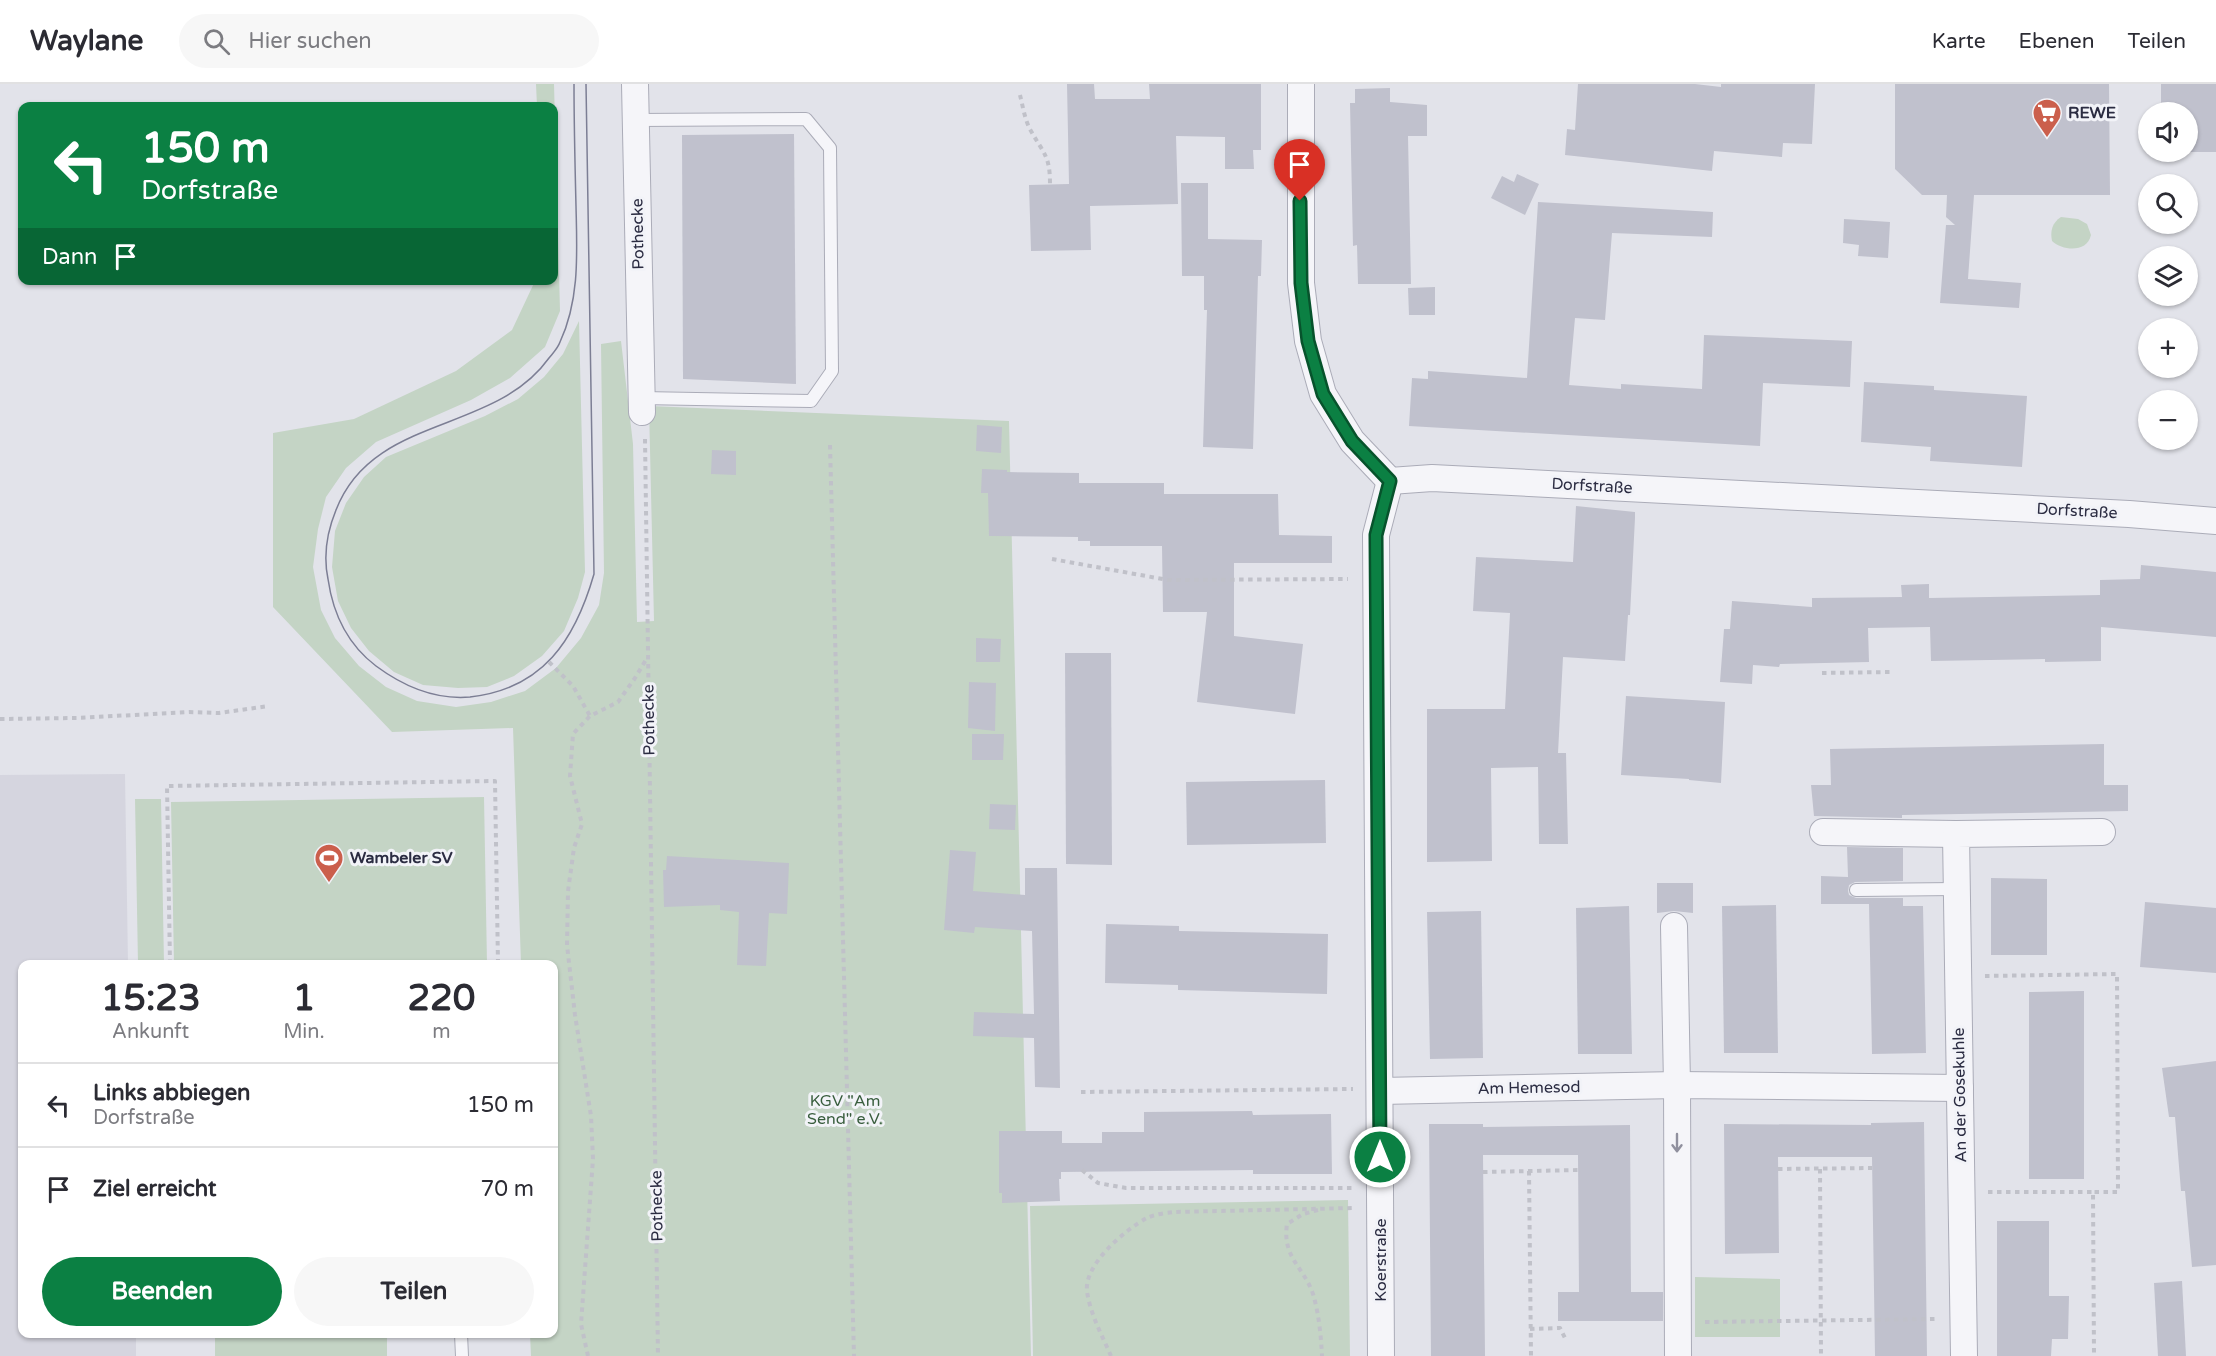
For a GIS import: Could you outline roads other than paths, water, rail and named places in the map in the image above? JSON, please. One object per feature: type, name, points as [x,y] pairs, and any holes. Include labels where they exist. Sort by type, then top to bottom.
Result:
[{"type":"street","name":"Pothecke","points":[[635,84],[642,405]]},
{"type":"street","points":[[1301,84],[1301,283],[1308,341],[1323,394],[1352,441],[1390,481]]},
{"type":"street","name":"Dorfstraße","points":[[1390,481],[1432,478],[2129,514],[2216,521]]},
{"type":"street","name":"Koerstraße","points":[[1381,1356],[1369,1090],[1376,535],[1390,481]]},
{"type":"street","points":[[1823,832],[1956,834],[2102,832]]},
{"type":"street","name":"An der Gosekuhle","points":[[1956,834],[1964,1356]]},
{"type":"street","points":[[1674,926],[1678,1339]]},
{"type":"street","name":"Am Hemesod","points":[[1369,1090],[1677,1084],[1960,1088]]},
{"type":"lane","points":[[636,120],[806,119],[830,148],[832,371],[811,401],[642,405]]},
{"type":"lane","points":[[1856,890],[1956,888]]},
{"type":"lane","points":[[461,1338],[462,1356]]},
{"type":"tram line","points":[[574,84],[576,275],[571,309],[558,346],[526,383],[498,401],[405,440],[377,457],[354,479],[336,510],[328,535],[326,561],[330,592],[349,638],[366,657],[386,673],[432,694],[470,697],[496,692],[518,684],[536,672],[566,640],[577,620],[594,574],[586,84]]},
{"type":"place","name":"REWE","points":[[2047,138]]},
{"type":"place","name":"Wambeler SV","points":[[329,884]]},
{"type":"park label","name":"KGV \"Am Send\" e.V.","points":[[845,1110]]}]
